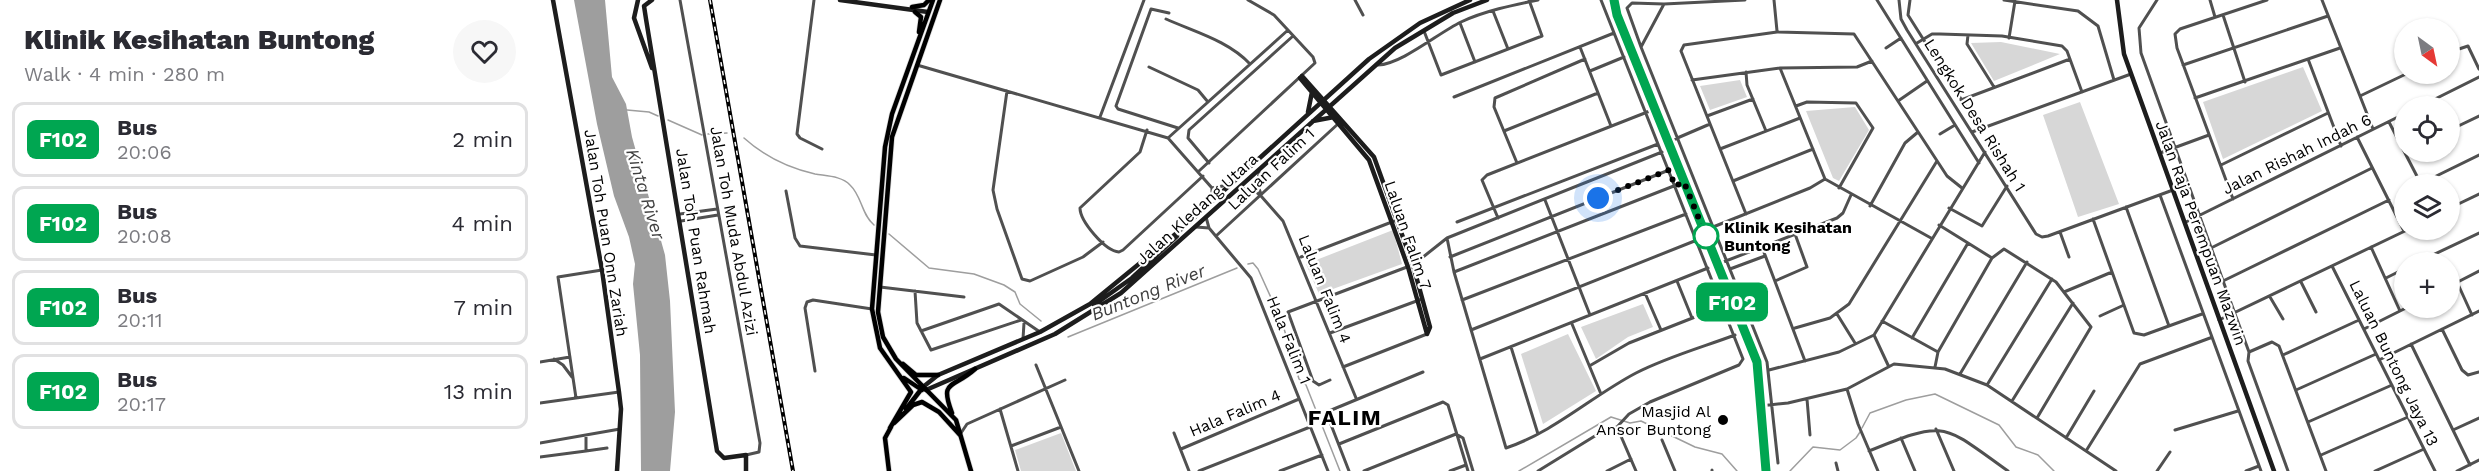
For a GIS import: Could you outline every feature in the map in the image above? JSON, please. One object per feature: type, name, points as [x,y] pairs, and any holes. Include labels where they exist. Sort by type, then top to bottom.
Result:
[{"type":"main road","name":"Jalan Toh Puan Onn Zariah","points":[[553,0],[602,270],[619,392],[620,429],[617,471]]},
{"type":"main road","points":[[638,0],[634,21],[656,81]]},
{"type":"main road","name":"Jalan Toh Puan Rahmah","points":[[652,0],[645,4],[646,23],[680,214],[717,451],[724,458],[746,455]]},
{"type":"main road","points":[[840,0],[928,12]]},
{"type":"main road","points":[[860,0],[914,10],[921,17],[919,37]]},
{"type":"main road","points":[[914,10],[935,0]]},
{"type":"main road","points":[[889,471],[885,438],[911,395],[880,348],[872,309],[885,147],[892,114],[928,12],[934,8],[935,0]]},
{"type":"main road","points":[[917,65],[935,0]]},
{"type":"main road","name":"Jalan Kledang Utara","points":[[923,389],[938,375],[1040,332],[1075,313],[1129,274],[1390,42],[1420,23],[1470,0]]},
{"type":"main road","name":"Jalan Kledang Utara","points":[[923,389],[962,375],[1083,318],[1121,293],[1374,65],[1423,29],[1453,13],[1487,0]]},
{"type":"main road","points":[[1613,0],[1757,362],[1766,471]]},
{"type":"main road","name":"Jalan Raja Perempuan Mazwin","points":[[2117,0],[2124,54],[2274,471]]},
{"type":"main road","points":[[928,12],[930,19],[917,65],[892,138],[879,287],[880,324],[886,345],[896,359],[923,389],[955,418]]},
{"type":"main road","points":[[634,21],[646,23]]},
{"type":"main road","name":"Laluan Falim 7","points":[[1301,77],[1369,160],[1411,266],[1427,334]]},
{"type":"main road","points":[[1307,115],[1313,91],[1325,93],[1334,91]]},
{"type":"main road","points":[[1311,121],[1335,116],[1336,105],[1341,95]]},
{"type":"main road","points":[[1075,313],[1110,295],[1132,278],[1202,213],[1219,194]]},
{"type":"main road","points":[[896,359],[916,375],[938,375],[940,381],[962,375]]},
{"type":"main road","points":[[971,471],[946,392],[975,369]]},
{"type":"main road","points":[[901,377],[923,389]]},
{"type":"main road","points":[[890,428],[923,389]]},
{"type":"main road","points":[[894,423],[916,404],[924,402],[948,420],[962,439]]},
{"type":"main road","points":[[746,455],[746,471]]},
{"type":"street","name":"Jalan Toh Muda Abdul Azizi","points":[[680,0],[760,443],[759,452],[746,455]]},
{"type":"street","points":[[814,0],[797,134],[822,149]]},
{"type":"street","points":[[1100,117],[1144,0]]},
{"type":"street","points":[[1199,171],[1315,63],[1268,10],[1248,0]]},
{"type":"street","points":[[1355,0],[1363,15]]},
{"type":"street","points":[[1374,65],[1393,62],[1427,40],[1460,23],[1494,11],[1538,0]]},
{"type":"street","points":[[1539,471],[1603,431],[1617,427],[1629,414],[1660,397],[1739,365],[1743,356],[1600,0]]},
{"type":"street","points":[[1745,0],[1628,5],[1627,12],[1769,370],[1778,463]]},
{"type":"street","points":[[1774,0],[1777,32]]},
{"type":"street","points":[[1876,0],[1979,163]]},
{"type":"street","name":"Lengkok Desa Rishah 1","points":[[1899,0],[1901,19],[2036,234],[2042,237],[2060,232]]},
{"type":"street","name":"Lengkok Desa Rishah 1","points":[[1910,0],[1908,15],[1980,129]]},
{"type":"street","points":[[2004,0],[2078,10],[2098,26],[2114,80]]},
{"type":"street","points":[[2009,38],[2015,0]]},
{"type":"street","points":[[2157,0],[2139,28],[2141,53],[2249,352],[2248,361],[2288,471]]},
{"type":"street","points":[[2210,0],[2215,17]]},
{"type":"street","points":[[2233,199],[2183,65],[2175,34],[2180,28],[2267,0]]},
{"type":"street","points":[[2322,0],[2373,129]]},
{"type":"street","points":[[1423,29],[1441,75],[1542,36],[1529,1]]},
{"type":"street","points":[[1641,47],[1664,4]]},
{"type":"street","points":[[1168,13],[1151,9],[1116,106],[1118,109],[1178,128]]},
{"type":"street","points":[[1494,11],[1508,49]]},
{"type":"street","points":[[2223,14],[2245,82]]},
{"type":"street","points":[[2183,65],[2328,15]]},
{"type":"street","points":[[1166,20],[1241,54],[1250,64]]},
{"type":"street","points":[[1460,23],[1475,62]]},
{"type":"street","points":[[1168,138],[1288,30]]},
{"type":"street","points":[[1746,214],[1692,80],[1681,46],[1777,32],[1854,34],[1951,182],[1962,188]]},
{"type":"street","points":[[1454,98],[1614,33]]},
{"type":"street","points":[[1916,44],[1932,34],[2009,38],[2062,46],[2070,59],[2082,92]]},
{"type":"street","points":[[1968,35],[1967,44],[1994,87]]},
{"type":"street","points":[[1209,163],[1188,138],[1189,130],[1293,36]]},
{"type":"street","points":[[1886,48],[1901,38]]},
{"type":"street","points":[[1630,46],[1639,42]]},
{"type":"street","points":[[1128,44],[1137,47]]},
{"type":"street","points":[[2460,49],[2469,46],[2479,69]]},
{"type":"street","points":[[1580,47],[1611,126]]},
{"type":"street","points":[[2195,98],[2340,48]]},
{"type":"street","points":[[1590,71],[1624,57]]},
{"type":"street","points":[[1517,163],[1494,107],[1495,98],[1585,59]]},
{"type":"street","points":[[1961,100],[2070,59]]},
{"type":"street","points":[[2308,59],[2341,146]]},
{"type":"street","points":[[1692,80],[1780,68],[1857,68],[1872,61]]},
{"type":"street","points":[[917,65],[1147,130],[1168,138],[1212,188],[1212,194],[1202,210]]},
{"type":"street","points":[[1149,67],[1198,90],[1208,102]]},
{"type":"street","points":[[1780,68],[1825,179],[1931,238]]},
{"type":"street","points":[[1746,72],[1753,99],[1766,131]]},
{"type":"street","points":[[1972,132],[2131,74]]},
{"type":"street","points":[[2441,96],[2479,77]]},
{"type":"street","points":[[2360,96],[2394,80]]},
{"type":"street","points":[[1898,101],[1928,81]]},
{"type":"street","points":[[1007,91],[993,190],[1022,279],[1030,281],[1079,259],[1102,242]]},
{"type":"street","points":[[1504,131],[1598,93]]},
{"type":"street","points":[[1707,116],[1753,99]]},
{"type":"street","points":[[1796,106],[1807,102],[1856,103],[1873,128],[1839,188]]},
{"type":"street","points":[[1498,218],[1482,178],[1655,109]]},
{"type":"street","points":[[2221,165],[2328,113]]},
{"type":"street","points":[[2460,125],[2479,116]]},
{"type":"street","points":[[1720,149],[1800,118]]},
{"type":"street","name":"Jalan Rishah Indah 6","points":[[2185,223],[2394,119]]},
{"type":"street","name":"Laluan Falim 1","points":[[1216,236],[1340,122]]},
{"type":"street","points":[[2389,122],[2394,131]]},
{"type":"street","points":[[1668,142],[1710,124]]},
{"type":"street","points":[[1940,134],[1955,125]]},
{"type":"street","points":[[1147,130],[1140,152],[1080,207],[1083,219],[1102,242],[1114,252],[1123,250],[1203,176]]},
{"type":"street","points":[[1870,206],[1905,142],[1918,132]]},
{"type":"street","points":[[2160,153],[2208,135]]},
{"type":"street","points":[[2357,138],[2394,211]]},
{"type":"street","points":[[1457,222],[1658,144]]},
{"type":"street","points":[[1733,182],[1813,149]]},
{"type":"street","points":[[1330,380],[1319,385],[1315,383],[1287,315],[1290,310],[1411,266],[1447,238],[1662,152]]},
{"type":"street","points":[[1769,370],[1839,352],[1874,335],[1985,152]]},
{"type":"street","points":[[2440,174],[2479,155]]},
{"type":"street","points":[[1795,328],[1838,314],[1849,304],[1937,161]]},
{"type":"street","points":[[1260,168],[1258,186],[1262,196]]},
{"type":"street","points":[[2211,248],[2372,168]]},
{"type":"street","points":[[1450,258],[1669,170]]},
{"type":"street","points":[[1713,227],[1810,188],[1825,179]]},
{"type":"street","points":[[1454,272],[1684,182]]},
{"type":"street","points":[[1212,188],[1230,184]]},
{"type":"street","points":[[1949,208],[1982,225],[2007,186]]},
{"type":"street","points":[[1237,189],[1254,190],[1262,196]]},
{"type":"street","points":[[2069,257],[2060,232],[2173,190]]},
{"type":"street","points":[[786,191],[795,238],[800,246],[876,255]]},
{"type":"street","points":[[2460,203],[2479,194]]},
{"type":"street","points":[[1717,265],[1840,216],[1851,195]]},
{"type":"street","points":[[2160,195],[2210,338],[2260,469],[2246,471]]},
{"type":"street","name":"Laluan Falim 4","points":[[1262,196],[1283,221],[1300,257],[1356,398]]},
{"type":"street","points":[[1544,199],[1590,315]]},
{"type":"street","points":[[2223,280],[2388,200]]},
{"type":"street","points":[[2126,207],[2169,326]]},
{"type":"street","points":[[681,221],[711,213],[717,209]]},
{"type":"street","points":[[680,214],[711,213],[718,215]]},
{"type":"street","points":[[1462,300],[1686,214]]},
{"type":"street","name":"Hala Falim 1","points":[[1206,217],[1209,228],[1251,278],[1328,471]]},
{"type":"street","points":[[2093,219],[2134,333],[2144,335],[2202,314]]},
{"type":"street","points":[[1300,257],[1395,221]]},
{"type":"street","points":[[1939,225],[1992,258]]},
{"type":"street","points":[[1195,227],[1209,228]]},
{"type":"street","points":[[2439,252],[2479,233]]},
{"type":"street","points":[[1775,281],[1807,267],[1795,234]]},
{"type":"street","points":[[2219,320],[2394,236]]},
{"type":"street","points":[[1447,238],[1450,258],[1506,448],[1538,434],[1638,372],[1735,335]]},
{"type":"street","points":[[1471,330],[1697,240]]},
{"type":"street","points":[[1912,338],[1968,243]]},
{"type":"street","points":[[1762,247],[1795,328],[1805,361]]},
{"type":"street","points":[[2371,247],[2394,297]]},
{"type":"street","points":[[1935,368],[1938,352],[1992,258],[2004,249],[2052,279],[2091,327],[2037,418]]},
{"type":"street","points":[[1730,269],[1765,255]]},
{"type":"street","points":[[1960,374],[2027,262]]},
{"type":"street","name":"Laluan Buntong Jaya 13","points":[[2332,266],[2435,471]]},
{"type":"street","points":[[1480,359],[1708,268]]},
{"type":"street","points":[[576,398],[558,277],[602,270]]},
{"type":"street","points":[[2460,280],[2479,271]]},
{"type":"street","points":[[2064,292],[2112,272]]},
{"type":"street","points":[[2386,278],[2394,274]]},
{"type":"street","points":[[1987,385],[2052,279]]},
{"type":"street","points":[[1677,280],[1692,318]]},
{"type":"street","points":[[2301,282],[2316,312]]},
{"type":"street","points":[[879,287],[964,297]]},
{"type":"street","points":[[2460,289],[2472,315]]},
{"type":"street","points":[[915,291],[917,323],[928,349],[934,351],[1023,321]]},
{"type":"street","points":[[1645,293],[1661,330]]},
{"type":"street","points":[[2270,297],[2283,319]]},
{"type":"street","points":[[815,371],[805,308],[807,302],[813,300],[872,309]]},
{"type":"street","points":[[1330,333],[1420,300]]},
{"type":"street","points":[[921,331],[999,303],[1040,332]]},
{"type":"street","points":[[2012,401],[2073,303]]},
{"type":"street","points":[[2100,316],[2124,305]]},
{"type":"street","points":[[1591,365],[1629,343],[1723,306]]},
{"type":"street","points":[[2379,360],[2479,311]]},
{"type":"street","points":[[1838,314],[1855,343]]},
{"type":"street","points":[[2364,329],[2394,314]]},
{"type":"street","points":[[2283,355],[2359,320]]},
{"type":"street","points":[[1023,321],[1023,339]]},
{"type":"street","points":[[1882,321],[1938,352]]},
{"type":"street","points":[[1571,323],[1591,365],[1601,394]]},
{"type":"street","points":[[2442,329],[2462,370],[2468,375],[2479,372]]},
{"type":"street","name":"Laluan Falim 7","points":[[1343,367],[1427,334]]},
{"type":"street","points":[[1874,335],[1888,366]]},
{"type":"street","points":[[2086,451],[2140,364],[2210,338]]},
{"type":"street","points":[[2249,352],[2272,342],[2279,346],[2326,471]]},
{"type":"street","points":[[2411,344],[2470,465]]},
{"type":"street","points":[[1511,347],[1538,434]]},
{"type":"street","points":[[2296,390],[2376,354]]},
{"type":"street","points":[[540,362],[570,357]]},
{"type":"street","points":[[554,359],[563,365],[573,378]]},
{"type":"street","points":[[1760,406],[1807,399],[1847,389],[1894,364],[1935,368],[1960,374],[1987,385],[2116,471]]},
{"type":"street","points":[[1036,365],[1079,471]]},
{"type":"street","points":[[1349,471],[1328,417],[1329,411],[1423,372]]},
{"type":"street","points":[[960,433],[967,424],[1065,380]]},
{"type":"street","points":[[2308,422],[2392,385]]},
{"type":"street","points":[[1847,389],[1864,440],[1878,471]]},
{"type":"street","points":[[2066,438],[2094,391]]},
{"type":"street","points":[[540,403],[619,392]]},
{"type":"street","name":"Hala Falim 4","points":[[1181,449],[1299,399]]},
{"type":"street","points":[[1807,399],[1810,435]]},
{"type":"street","points":[[1339,444],[1440,403],[1446,403],[1468,471]]},
{"type":"street","points":[[1000,409],[1018,471]]},
{"type":"street","points":[[2175,430],[2238,411]]},
{"type":"street","points":[[2320,455],[2408,417]]},
{"type":"street","points":[[955,418],[967,424]]},
{"type":"street","points":[[2453,430],[2479,418]]},
{"type":"street","points":[[1199,471],[1310,427]]},
{"type":"street","points":[[1617,427],[1636,471]]},
{"type":"street","points":[[1011,446],[1061,428]]},
{"type":"street","points":[[540,443],[620,429]]},
{"type":"street","points":[[1869,451],[1901,438],[1936,429],[1961,438],[2008,471]]},
{"type":"street","points":[[1936,429],[1954,471]]},
{"type":"street","points":[[1174,433],[1189,471]]},
{"type":"street","points":[[1364,471],[1456,434]]},
{"type":"street","points":[[1456,434],[1463,438],[1473,471]]},
{"type":"street","points":[[586,435],[586,451]]},
{"type":"street","points":[[1901,438],[1915,471]]},
{"type":"street","points":[[1662,440],[1675,471]]},
{"type":"street","points":[[540,457],[607,448]]},
{"type":"street","points":[[2375,471],[2424,449]]},
{"type":"street","points":[[2157,471],[2170,452]]},
{"type":"street","points":[[1280,471],[1322,455]]},
{"type":"street","points":[[1607,471],[1631,459]]},
{"type":"street","points":[[2457,471],[2479,460]]},
{"type":"street","points":[[1836,464],[1839,471]]},
{"type":"street","points":[[1450,471],[1466,465]]},
{"type":"shaded area","points":[[2001,42],[2060,54],[1994,81],[1971,43]]},
{"type":"shaded area","points":[[2303,67],[2322,111],[2223,159],[2203,102]]},
{"type":"shaded area","points":[[1740,80],[1747,97],[1710,110],[1700,86]]},
{"type":"shaded area","points":[[2080,102],[2119,204],[2078,217],[2043,115]]},
{"type":"shaded area","points":[[1855,107],[1869,130],[1839,181],[1833,178],[1806,111]]},
{"type":"shaded area","points":[[1393,230],[1402,264],[1319,294],[1306,264]]},
{"type":"shaded area","points":[[1643,304],[1653,327],[1628,337],[1596,359],[1581,327]]},
{"type":"shaded area","points":[[1568,334],[1596,391],[1543,424],[1521,354]]},
{"type":"shaded area","points":[[1061,433],[1076,471],[1021,471],[1015,450]]},
{"type":"water","name":"Kinta River","points":[[574,0],[605,0],[612,77],[626,104],[632,137],[665,255],[670,301],[675,412],[670,471],[641,471],[640,355],[633,284],[635,264],[629,237],[614,196],[597,124]]},
{"type":"waterway","points":[[627,110],[649,112],[658,116]]},
{"type":"waterway","name":"Buntong River","points":[[668,120],[702,135]]},
{"type":"waterway","name":"Buntong River","points":[[708,134],[727,133]]},
{"type":"waterway","name":"Buntong River","points":[[744,138],[768,156],[786,165],[847,182],[854,189],[866,216],[874,225]]},
{"type":"waterway","name":"Buntong River","points":[[889,234],[929,268],[974,274],[1004,285],[1015,292],[1020,304],[1041,321]]},
{"type":"waterway","name":"Buntong River","points":[[1248,264],[1253,263],[1258,269],[1282,322],[1299,379],[1306,385],[1340,471]]},
{"type":"waterway","name":"Buntong River","points":[[1068,337],[1237,268]]},
{"type":"waterway","name":"Buntong River","points":[[1862,428],[1870,413],[1906,400],[1935,394],[1999,425],[2016,447],[2038,455],[2054,471]]},
{"type":"waterway","name":"Buntong River","points":[[1519,471],[1611,417],[1630,423],[1641,421],[1695,447],[1722,454],[1737,471]]},
{"type":"waterway","name":"Buntong River","points":[[1790,471],[1813,447],[1840,450],[1860,432]]},
{"type":"railway","points":[[710,0],[793,471]]},
{"type":"bus line","name":"F102","points":[[1614,0],[1617,15],[1757,362],[1766,471]]},
{"type":"place","name":"Klinik Kesihatan Buntong","points":[[1706,236]]},
{"type":"place","name":"Masjid Al Ansor Buntong","points":[[1723,420]]},
{"type":"district","name":"FALIM","points":[[1345,417]]},
{"type":"route","points":[[1598,198],[1669,170],[1675,186],[1684,182],[1706,236]]}]
